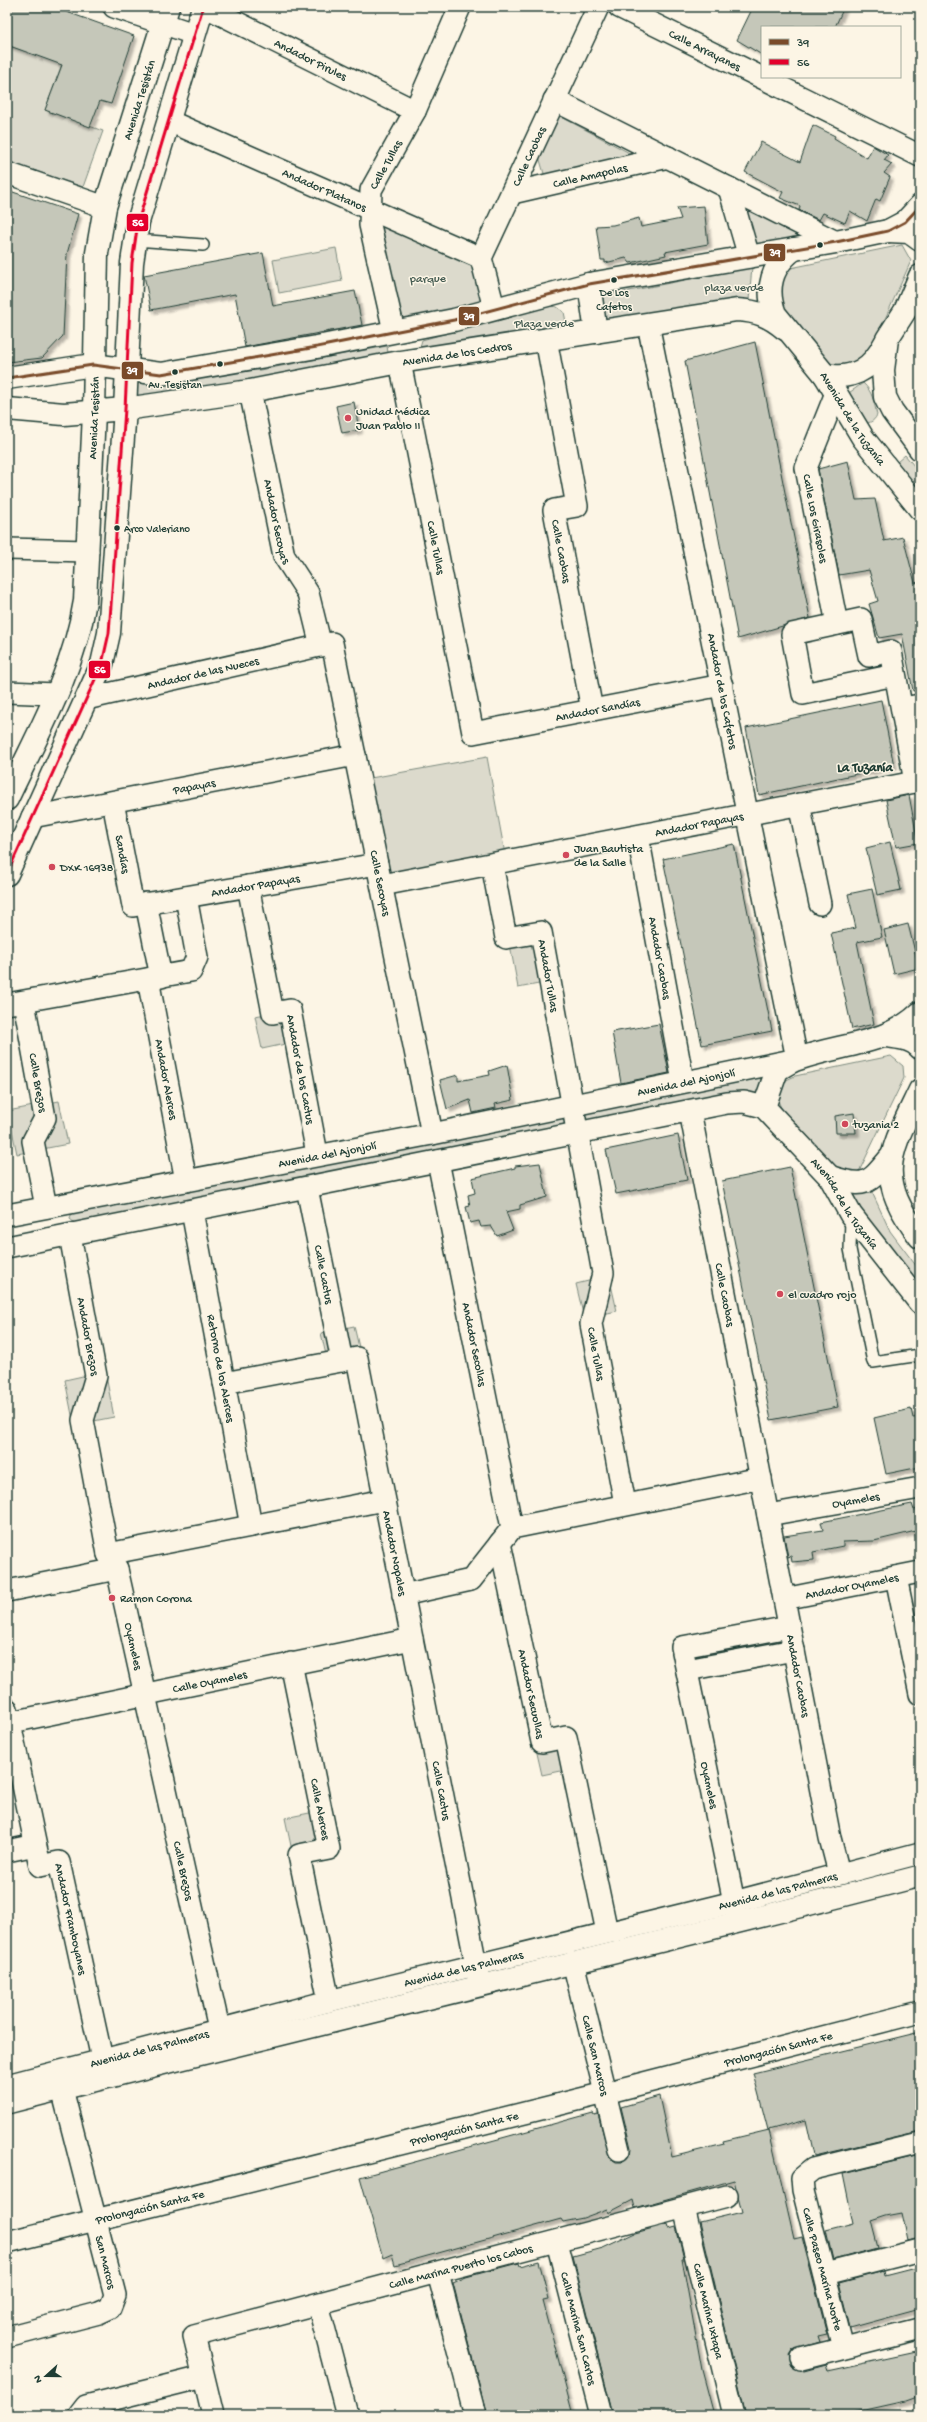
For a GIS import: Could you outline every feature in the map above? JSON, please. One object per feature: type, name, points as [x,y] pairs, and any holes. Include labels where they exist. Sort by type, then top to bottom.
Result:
[{"type":"street","points":[[114,7],[165,16],[194,34]]},
{"type":"street","points":[[7,874],[102,664],[109,633],[125,409],[132,263],[135,240],[138,222],[203,7]]},
{"type":"street","name":"Andador Pirules","points":[[206,7],[415,112]]},
{"type":"street","name":"Calle Tullas","points":[[394,331],[370,225],[369,209],[371,190],[415,112],[460,7]]},
{"type":"street","name":"Calle Caobas","points":[[481,258],[598,7]]},
{"type":"street","name":"Calle Arrayanes","points":[[619,7],[761,77]]},
{"type":"street","name":"Avenida Tesistán","points":[[7,799],[56,694],[80,631],[85,601],[88,551],[94,413],[93,365],[97,253],[105,207],[165,16]]},
{"type":"street","name":"Calle Arrayanes","points":[[762,78],[920,156]]},
{"type":"street","points":[[554,100],[836,242]]},
{"type":"street","name":"Andador Platanos","points":[[169,121],[481,258]]},
{"type":"street","name":"Calle Amapolas","points":[[512,193],[668,157]]},
{"type":"street","points":[[7,173],[105,207]]},
{"type":"street","points":[[729,188],[749,257]]},
{"type":"street","points":[[888,231],[905,222],[920,206]]},
{"type":"street","points":[[7,378],[93,365],[161,374],[454,320],[494,308],[589,284],[836,242],[888,231],[909,232],[920,240]]},
{"type":"street","points":[[785,329],[775,314],[771,304],[770,282],[779,263],[794,249]]},
{"type":"street","points":[[481,258],[494,308]]},
{"type":"street","points":[[831,384],[845,376],[857,375],[866,370],[881,351],[886,339],[905,311],[920,277]]},
{"type":"street","points":[[589,284],[596,332]]},
{"type":"street","name":"Avenida de los Cedros","points":[[7,409],[64,414],[94,413],[125,409],[250,391],[400,362],[737,310],[756,311],[773,318],[785,329]]},
{"type":"street","name":"Andador de los Cafetos","points":[[648,324],[797,1059]]},
{"type":"street","name":"Avenida de la Tuzanía","points":[[785,329],[831,384],[863,438],[920,509]]},
{"type":"street","name":"Calle Caobas","points":[[546,339],[577,506],[554,510],[592,710]]},
{"type":"street","points":[[886,339],[883,370],[885,398],[892,411],[920,449]]},
{"type":"street","name":"Calle Tullas","points":[[400,362],[473,733]]},
{"type":"street","name":"Calle Los Girasoles","points":[[831,384],[806,468],[838,624]]},
{"type":"street","name":"Andador Secoyas","points":[[250,391],[284,556],[308,593],[320,646]]},
{"type":"street","points":[[7,549],[88,551]]},
{"type":"street","points":[[895,675],[803,694],[792,634],[861,619],[868,656],[891,651],[895,675],[911,706]]},
{"type":"street","name":"Calle Secoyas","points":[[320,646],[332,643],[432,1134]]},
{"type":"street","name":"Andador de las Nueces","points":[[86,699],[320,646]]},
{"type":"street","name":"Andador Sandías","points":[[473,733],[722,685]]},
{"type":"street","points":[[7,692],[56,694]]},
{"type":"street","name":"Andador Papayas","points":[[382,885],[915,782],[911,706]]},
{"type":"street","points":[[46,716],[73,727]]},
{"type":"street","name":"Papayas","points":[[32,817],[355,755]]},
{"type":"street","name":"Sandías","points":[[112,802],[140,904],[155,978]]},
{"type":"street","points":[[799,804],[820,904]]},
{"type":"street","name":"Andador Caobas","points":[[638,836],[684,1081]]},
{"type":"street","name":"Andador Papayas","points":[[140,904],[377,864]]},
{"type":"street","name":"Andador Tullas","points":[[492,864],[506,938],[541,932],[574,1104]]},
{"type":"street","name":"Andador de los Cactus","points":[[248,886],[273,1013],[290,1010],[318,1154]]},
{"type":"street","points":[[16,1003],[191,972],[197,957],[186,897]]},
{"type":"street","name":"Andador Alerces","points":[[155,978],[186,1181]]},
{"type":"street","name":"Calle Brezos","points":[[16,1003],[45,1118],[33,1141],[46,1208]]},
{"type":"street","points":[[7,1248],[727,1103],[744,1102],[764,1107],[777,1070],[797,1059],[886,1036],[904,1026],[920,1013]]},
{"type":"street","points":[[886,1036],[906,1039],[917,1044],[920,1048]]},
{"type":"street","name":"Avenida del Ajonjolí","points":[[7,1215],[80,1202],[318,1154],[432,1134],[797,1059]]},
{"type":"street","points":[[920,1090],[896,1140],[892,1157],[891,1177],[895,1198],[903,1215],[920,1237]]},
{"type":"street","points":[[574,1104],[578,1133]]},
{"type":"street","name":"Avenida de la Tuzanía","points":[[764,1107],[830,1176],[851,1215],[920,1303]]},
{"type":"street","name":"Calle Caobas","points":[[690,1111],[761,1478]]},
{"type":"street","name":"Calle Tullas","points":[[578,1133],[603,1273],[591,1324],[625,1504]]},
{"type":"street","points":[[830,1176],[853,1184],[863,1183],[874,1176],[892,1157]]},
{"type":"street","name":"Andador Secollas","points":[[438,1161],[506,1536]]},
{"type":"street","name":"Calle Cactus","points":[[307,1188],[342,1361]]},
{"type":"street","points":[[78,1233],[80,1202]]},
{"type":"street","name":"Retorno de los Alerces","points":[[192,1211],[251,1526]]},
{"type":"street","name":"Andador Brezos","points":[[78,1233],[96,1376],[84,1420],[113,1562]]},
{"type":"street","points":[[224,1382],[357,1358],[384,1500]]},
{"type":"street","points":[[506,1536],[625,1504],[761,1478]]},
{"type":"street","name":"Andador Caobas","points":[[761,1478],[830,1838],[839,1873]]},
{"type":"street","name":"Oyameles","points":[[768,1515],[920,1488]]},
{"type":"street","name":"Andador Nopales","points":[[7,1592],[113,1562],[251,1526],[384,1500],[403,1595],[471,1580],[506,1536]]},
{"type":"street","name":"Andador Secuollas","points":[[506,1536],[542,1742],[566,1737],[607,1932]]},
{"type":"street","name":"Oyameles","points":[[113,1562],[146,1693]]},
{"type":"street","name":"Andador Oyameles","points":[[784,1599],[920,1572]]},
{"type":"street","points":[[896,1577],[920,1694]]},
{"type":"street","name":"Calle Cactus","points":[[403,1595],[480,1987]]},
{"type":"street","name":"Oyameles","points":[[739,1923],[682,1647],[789,1627]]},
{"type":"street","name":"Calle Oyameles","points":[[8,1718],[146,1693],[412,1639]]},
{"type":"street","points":[[687,1670],[794,1650]]},
{"type":"street","name":"Calle Alerces","points":[[291,1663],[329,1849],[299,1855],[329,2001]]},
{"type":"street","name":"Calle Brezos","points":[[146,1693],[221,2038]]},
{"type":"street","name":"Andador Framboyanes","points":[[8,1718],[40,1866],[59,1862],[102,2059]]},
{"type":"street","points":[[7,1851],[36,1845]]},
{"type":"street","name":"Avenida de las Palmeras","points":[[7,2103],[62,2089],[221,2038],[329,2001],[476,1967],[607,1932],[734,1902],[839,1873],[920,1853]]},
{"type":"street","name":"Avenida de las Palmeras","points":[[7,2085],[102,2059],[221,2038],[480,1987],[573,1962],[739,1923],[920,1876]]},
{"type":"street","name":"Calle San Marcos","points":[[573,1962],[619,2150]]},
{"type":"street","name":"Prolongación Santa Fe","points":[[7,2242],[605,2093],[920,2012]]},
{"type":"street","name":"San Marcos","points":[[7,2337],[99,2313],[110,2308],[114,2295],[62,2089]]},
{"type":"street","name":"Calle Paseo Marina Norte","points":[[844,2348],[803,2190],[802,2178],[813,2170],[920,2143]]},
{"type":"street","name":"Calle Marina Puerto los Cabos","points":[[203,2377],[194,2336],[557,2242],[727,2196]]},
{"type":"street","name":"Calle Marina Ixtapa","points":[[684,2208],[734,2415]]},
{"type":"street","name":"Calle Marina San Carlos","points":[[557,2242],[601,2415]]},
{"type":"street","points":[[825,2274],[920,2250]]},
{"type":"street","points":[[438,2273],[475,2415]]},
{"type":"street","points":[[318,2304],[347,2415]]},
{"type":"street","points":[[801,2358],[920,2329]]},
{"type":"street","points":[[79,2415],[86,2406],[203,2377],[213,2415]]},
{"type":"lane","points":[[135,240],[203,245]]},
{"type":"lane","points":[[851,1215],[850,1249],[873,1362],[920,1355]]},
{"type":"green space","points":[[7,45],[62,64],[45,110],[103,131],[83,187],[7,161]]},
{"type":"green space","points":[[554,113],[637,157],[545,177],[537,150]]},
{"type":"green space","points":[[736,196],[807,239],[753,249]]},
{"type":"green space","name":"parque","points":[[381,218],[474,260],[485,301],[401,322],[382,236]]},
{"type":"green space","points":[[902,245],[911,261],[871,350],[853,370],[831,369],[779,301],[781,270]]},
{"type":"green space","points":[[336,248],[342,281],[279,293],[273,260]]},
{"type":"green space","name":"plaza verde","points":[[752,267],[749,300],[600,328],[598,297]]},
{"type":"green space","name":"Plaza verde","points":[[547,305],[557,307],[564,312],[566,322],[562,331],[423,351],[420,347],[422,340]]},
{"type":"green space","points":[[387,346],[389,359],[129,403],[130,378],[260,370]]},
{"type":"green space","points":[[863,383],[871,394],[877,415],[874,420],[870,422],[860,423],[846,395]]},
{"type":"green space","points":[[905,455],[920,473],[920,510],[888,470]]},
{"type":"green space","points":[[487,757],[505,854],[372,878],[354,781]]},
{"type":"green space","points":[[540,934],[549,982],[518,988],[509,939]]},
{"type":"green space","points":[[297,1008],[304,1040],[262,1049],[255,1016]]},
{"type":"green space","points":[[891,1056],[903,1066],[904,1078],[853,1184],[788,1123],[778,1101],[782,1082],[795,1076]]},
{"type":"green space","points":[[761,1076],[760,1096],[76,1224],[70,1219],[71,1215],[76,1212],[688,1092]]},
{"type":"green space","points":[[59,1101],[68,1144],[17,1154],[8,1111]]},
{"type":"green space","points":[[871,1190],[890,1231],[920,1271],[920,1290],[850,1196]]},
{"type":"green space","points":[[609,1276],[617,1311],[584,1318],[576,1284]]},
{"type":"green space","points":[[354,1326],[362,1360],[329,1368],[321,1333]]},
{"type":"green space","points":[[105,1371],[114,1417],[74,1425],[65,1380]]},
{"type":"green space","points":[[567,1733],[575,1768],[542,1775],[534,1740]]},
{"type":"green space","points":[[324,1810],[333,1851],[294,1860],[285,1818]]},
{"type":"building","points":[[7,7],[53,7],[134,36],[111,104],[100,101],[90,127],[45,110],[62,65],[7,45]]},
{"type":"building","points":[[753,7],[844,7],[835,26],[761,26],[761,54],[737,40]]},
{"type":"building","points":[[813,125],[835,136],[834,138],[867,158],[873,146],[888,155],[884,160],[892,164],[884,173],[890,177],[880,201],[876,199],[867,221],[850,211],[845,223],[823,213],[819,220],[799,210],[800,206],[780,198],[783,192],[745,172],[761,142],[800,162]]},
{"type":"building","points":[[7,190],[78,214],[67,254],[63,336],[42,358],[7,362]]},
{"type":"building","points":[[704,206],[708,244],[665,252],[666,255],[630,263],[626,258],[605,263],[605,260],[601,260],[596,226],[613,225],[639,218],[641,227],[681,219],[677,208]]},
{"type":"building","points":[[263,253],[273,306],[355,291],[362,325],[245,347],[235,294],[151,310],[144,275]]},
{"type":"building","points":[[755,342],[810,618],[738,639],[685,361]]},
{"type":"building","name":"Unidad Médica Juan Pablo II","points":[[354,402],[359,430],[342,433],[336,406]]},
{"type":"building","points":[[848,461],[856,500],[875,499],[884,541],[903,537],[915,583],[920,582],[920,690],[913,691],[902,634],[879,638],[869,604],[878,601],[869,570],[839,575],[818,469]]},
{"type":"building","points":[[881,700],[894,766],[759,795],[746,728]]},
{"type":"building","points":[[909,795],[918,843],[896,847],[886,800]]},
{"type":"building","points":[[890,842],[901,890],[877,895],[866,848]]},
{"type":"building","points":[[734,844],[772,1031],[702,1045],[663,859]]},
{"type":"building","points":[[872,889],[882,937],[857,942],[874,1024],[852,1029],[831,933],[856,928],[848,894]]},
{"type":"building","points":[[908,924],[919,968],[894,974],[884,930]]},
{"type":"building","points":[[659,1024],[669,1073],[621,1083],[612,1032]]},
{"type":"building","points":[[507,1065],[513,1100],[495,1104],[496,1108],[473,1113],[470,1100],[447,1109],[440,1080],[458,1075],[458,1081],[490,1075],[489,1071]]},
{"type":"building","name":"tuzania 2","points":[[854,1113],[856,1133],[836,1133],[835,1116]]},
{"type":"building","points":[[678,1135],[687,1180],[616,1194],[606,1150]]},
{"type":"building","points":[[540,1163],[547,1197],[520,1205],[520,1209],[506,1212],[513,1230],[497,1236],[491,1226],[481,1227],[479,1221],[470,1223],[466,1207],[470,1206],[468,1195],[475,1193],[472,1178],[515,1168],[515,1166]]},
{"type":"building","name":"el cuadro rojo","points":[[790,1167],[838,1407],[771,1420],[722,1181]]},
{"type":"building","points":[[911,1409],[913,1418],[920,1417],[920,1467],[886,1474],[874,1418]]},
{"type":"building","points":[[912,1504],[914,1510],[920,1509],[920,1530],[874,1541],[843,1542],[843,1546],[813,1552],[814,1560],[792,1562],[791,1556],[788,1557],[784,1536],[823,1530],[821,1522]]},
{"type":"building","points":[[920,2032],[920,2131],[814,2156],[806,2120],[768,2130],[753,2073]]},
{"type":"building","points":[[659,2096],[672,2157],[724,2144],[723,2141],[769,2130],[794,2239],[802,2237],[827,2334],[818,2336],[820,2342],[793,2350],[789,2356],[792,2367],[804,2371],[826,2365],[828,2371],[920,2351],[920,2396],[906,2401],[843,2415],[746,2415],[700,2222],[742,2212],[734,2180],[635,2208],[633,2200],[608,2213],[607,2209],[583,2218],[563,2222],[561,2219],[395,2265],[392,2254],[383,2258],[360,2177],[593,2113],[594,2115],[598,2114],[610,2158],[616,2162],[622,2162],[630,2154],[631,2148],[621,2107]]},
{"type":"building","points":[[920,2155],[920,2238],[908,2241],[902,2213],[886,2216],[871,2221],[878,2248],[833,2260],[826,2230],[853,2223],[843,2174]]},
{"type":"building","points":[[668,2224],[669,2229],[676,2227],[684,2259],[682,2259],[702,2370],[714,2415],[613,2415],[573,2256],[603,2248],[635,2233]]},
{"type":"building","points":[[539,2261],[549,2300],[543,2301],[573,2415],[487,2415],[453,2283],[466,2277],[519,2263],[520,2266]]},
{"type":"building","points":[[920,2267],[920,2309],[850,2328],[839,2283],[884,2271],[885,2276]]},
{"type":"transit line","name":"56","points":[[7,874],[102,664],[109,633],[125,409],[132,263],[138,222],[203,7]]},
{"type":"transit line","name":"39","points":[[7,378],[93,365],[161,374],[317,347],[454,320],[589,284],[836,242],[888,231],[905,222],[920,206]]},
{"type":"place","name":"De Los Cafetos","points":[[614,280]]},
{"type":"place","name":"Av. Tesistan","points":[[175,372]]},
{"type":"place","name":"Unidad Médica Juan Pablo II","points":[[348,418]]},
{"type":"place","name":"Arco Valeriano","points":[[117,528]]},
{"type":"place","name":"Juan Bautista de la Salle","points":[[566,855]]},
{"type":"place","name":"DXK 16938","points":[[52,867]]},
{"type":"place","name":"tuzania 2","points":[[845,1124]]},
{"type":"place","name":"el cuadro rojo","points":[[780,1294]]},
{"type":"place","name":"Ramon Corona","points":[[112,1598]]},
{"type":"district","name":"La Tuzanía","points":[[865,766]]}]
